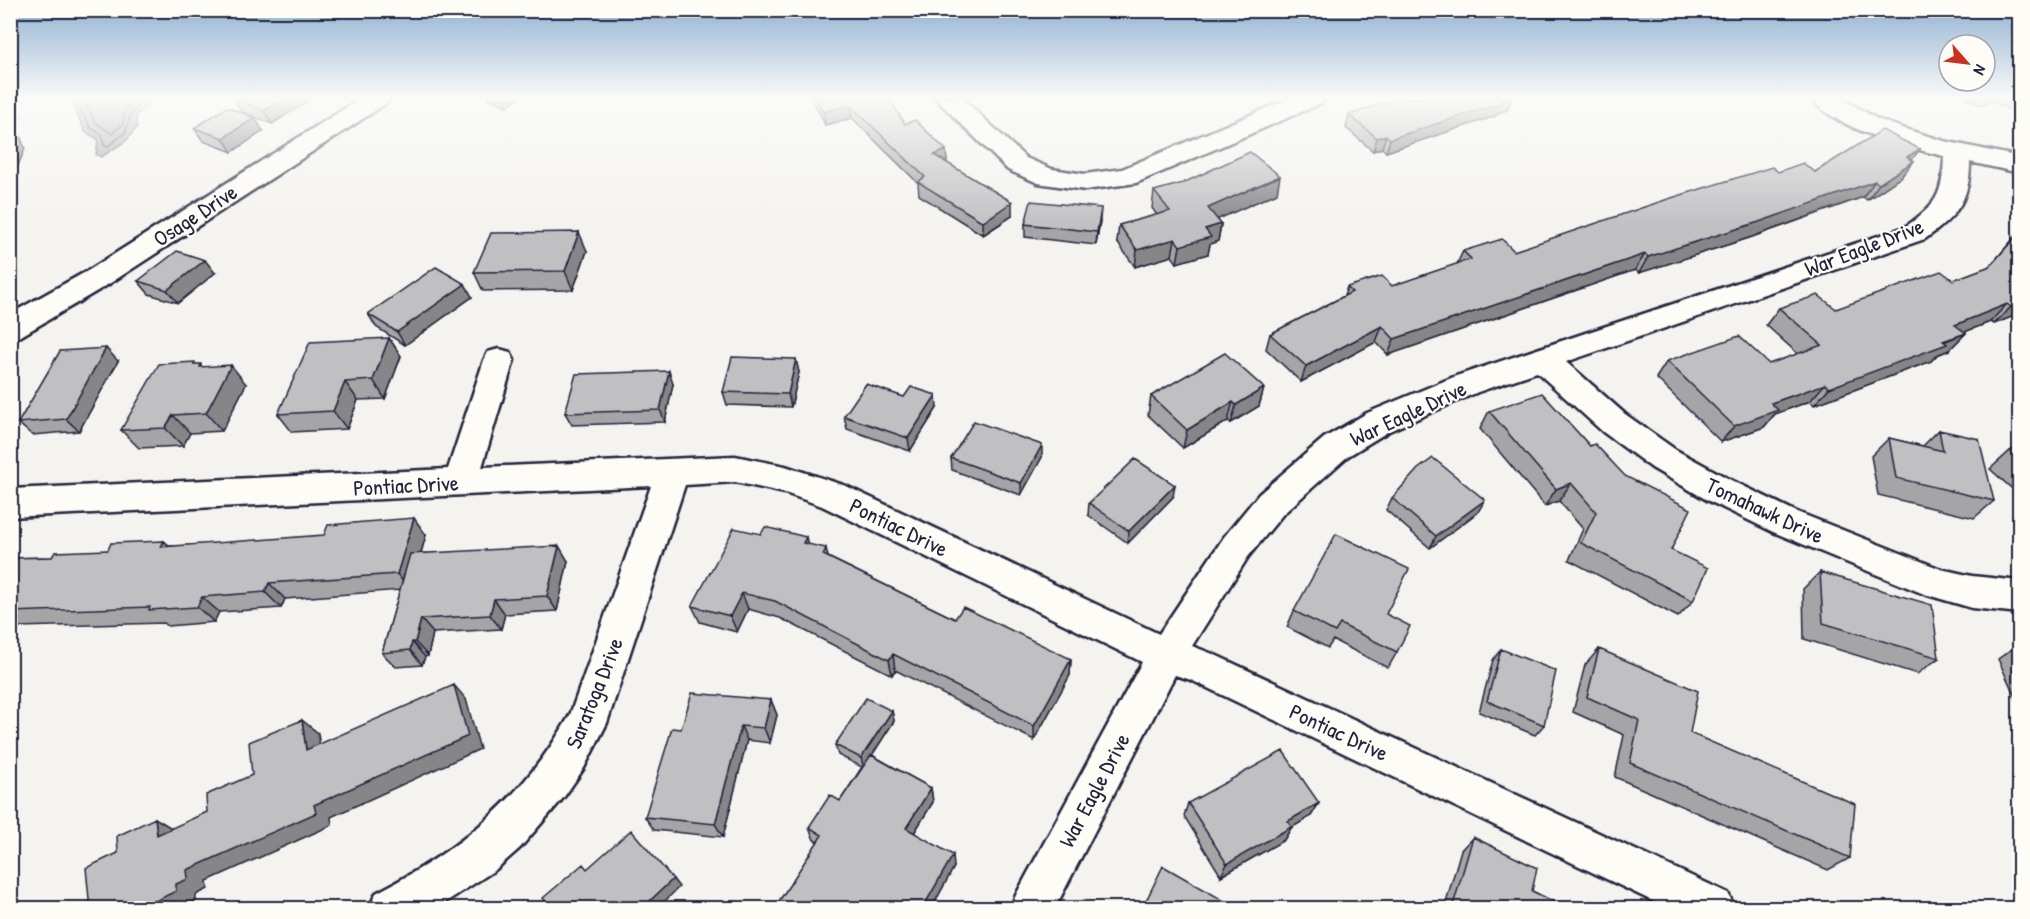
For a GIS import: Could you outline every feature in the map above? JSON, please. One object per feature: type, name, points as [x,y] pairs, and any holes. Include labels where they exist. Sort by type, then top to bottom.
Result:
[{"type":"street","name":"Osage Drive","points":[[10,328],[99,277],[311,141]]},
{"type":"street","points":[[992,141],[1017,164],[1047,177],[1085,182],[1128,177],[1213,141]]},
{"type":"street","points":[[1921,141],[2019,165]]},
{"type":"street","name":"War Eagle Drive","points":[[1032,909],[1166,655],[1236,547],[1271,504],[1336,447],[1378,422],[1428,399],[1915,233],[1936,219],[1947,206],[1957,186],[1957,151]]},
{"type":"street","name":"Tomahawk Drive","points":[[1542,359],[1614,423],[1664,459],[1719,490],[1785,522],[1937,583],[1972,592],[2019,597]]},
{"type":"street","points":[[460,483],[498,360]]},
{"type":"street","name":"Pontiac Drive","points":[[10,503],[735,470],[795,481],[834,496],[1166,655],[1200,666],[1699,905]]},
{"type":"street","name":"Saratoga Drive","points":[[391,909],[442,882],[483,854],[547,790],[575,747],[587,723],[674,472]]},
{"type":"water","points":[[98,141],[126,141],[101,157],[96,154]]},
{"type":"building","points":[[887,141],[937,141],[946,150],[934,155],[1012,202],[983,222],[918,182],[925,177]]},
{"type":"building","points":[[1865,141],[1904,141],[1920,149],[1907,157],[1914,161],[1879,184],[1875,181],[1759,222],[1648,257],[1645,254],[1394,339],[1382,326],[1306,366],[1270,334],[1352,292],[1347,287],[1382,276],[1392,286],[1471,259],[1463,251],[1502,239],[1514,251],[1772,167],[1778,172],[1803,163],[1815,172]]},
{"type":"building","points":[[1250,152],[1280,176],[1208,208],[1221,224],[1205,229],[1211,237],[1180,246],[1175,239],[1137,250],[1119,225],[1170,211],[1154,191],[1183,183]]},
{"type":"building","points":[[1031,201],[1101,208],[1097,232],[1025,224]]},
{"type":"building","points":[[579,232],[565,271],[474,272],[491,233]]},
{"type":"building","points":[[2019,233],[2019,304],[2011,307],[2007,304],[1955,325],[1966,333],[1943,341],[1947,344],[1829,388],[1825,384],[1771,403],[1778,410],[1734,426],[1667,361],[1739,336],[1769,364],[1822,345],[1779,308],[1818,295],[1836,309],[1941,271],[1953,280],[1990,266]]},
{"type":"building","points":[[177,251],[205,260],[167,290],[138,281]]},
{"type":"building","points":[[436,267],[465,284],[397,332],[368,314]]},
{"type":"building","points":[[389,338],[373,380],[345,382],[333,411],[278,414],[310,342]]},
{"type":"building","points":[[106,348],[66,419],[18,423],[60,351]]},
{"type":"building","points":[[1225,353],[1264,388],[1236,405],[1233,402],[1187,430],[1151,396]]},
{"type":"building","points":[[732,357],[796,359],[788,394],[723,392]]},
{"type":"building","points":[[195,362],[194,364],[201,364],[200,367],[231,365],[206,413],[173,415],[165,428],[121,430],[159,364]]},
{"type":"building","points":[[669,371],[660,410],[565,413],[576,374]]},
{"type":"building","points":[[866,384],[904,397],[911,387],[936,395],[908,438],[844,416]]},
{"type":"building","points":[[1542,393],[1590,446],[1595,444],[1625,476],[1691,509],[1671,550],[1708,568],[1693,601],[1581,543],[1596,512],[1571,483],[1556,489],[1489,411]]},
{"type":"building","points":[[974,421],[1042,445],[1021,483],[951,458]]},
{"type":"building","points":[[1939,430],[1979,439],[1994,501],[1896,478],[1889,438],[1943,451]]},
{"type":"building","points":[[2019,447],[2019,459],[2010,451]]},
{"type":"building","points":[[1433,458],[1485,500],[1436,536],[1392,498],[1418,469]]},
{"type":"building","points":[[1135,459],[1175,485],[1129,531],[1089,503]]},
{"type":"building","points":[[414,518],[397,574],[269,583],[265,592],[202,597],[197,607],[10,612],[10,558],[52,557],[55,552],[108,550],[111,543],[164,541],[161,547],[324,535],[328,525]]},
{"type":"building","points":[[765,527],[806,537],[803,543],[826,548],[823,555],[955,619],[963,607],[1071,659],[1034,726],[893,654],[889,660],[775,601],[742,593],[730,616],[692,606],[734,528],[761,534]]},
{"type":"building","points":[[1336,534],[1409,569],[1386,614],[1410,626],[1397,652],[1340,624],[1335,632],[1294,611]]},
{"type":"building","points":[[559,546],[547,596],[494,599],[490,615],[421,619],[415,642],[412,642],[410,650],[382,653],[410,554]]},
{"type":"building","points":[[1820,572],[1932,605],[1939,658],[1823,623]]},
{"type":"building","points":[[1501,649],[1556,671],[1544,725],[1487,701]]},
{"type":"building","points":[[1599,649],[1698,691],[1690,733],[1855,804],[1850,858],[1630,763],[1639,720],[1587,697]]},
{"type":"building","points":[[454,685],[468,736],[314,805],[316,813],[187,870],[188,879],[176,884],[176,891],[139,909],[129,909],[129,907],[90,909],[86,868],[118,853],[117,836],[155,818],[157,835],[207,812],[206,795],[252,775],[249,742],[302,720],[306,750]]},
{"type":"building","points":[[692,693],[771,700],[764,728],[741,726],[715,824],[645,817],[672,728],[681,729]]},
{"type":"building","points":[[866,698],[892,711],[861,758],[835,745]]},
{"type":"building","points":[[1283,751],[1319,803],[1288,821],[1291,827],[1227,864],[1188,803]]},
{"type":"building","points":[[871,755],[931,788],[906,828],[953,855],[922,909],[774,909],[822,835],[809,827],[830,795],[840,801]]},
{"type":"building","points":[[631,830],[673,879],[641,909],[551,909],[543,898],[583,864],[587,869]]},
{"type":"building","points":[[1473,837],[1537,868],[1532,891],[1568,909],[1452,909]]},
{"type":"building","points":[[1163,866],[1228,903],[1226,909],[1142,909]]}]
